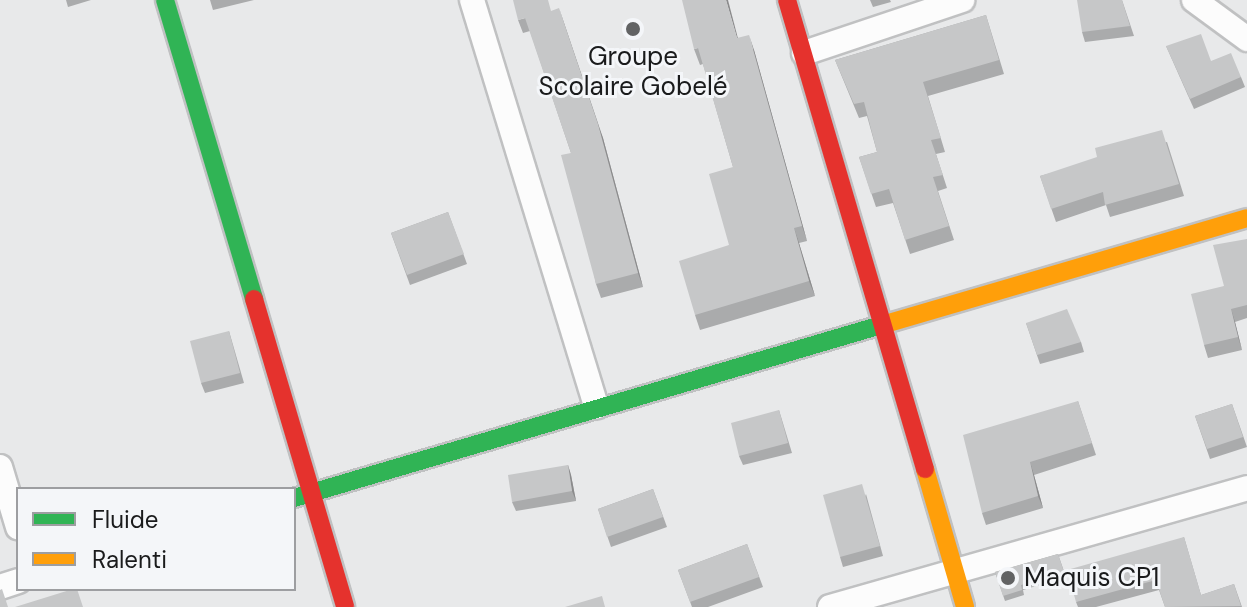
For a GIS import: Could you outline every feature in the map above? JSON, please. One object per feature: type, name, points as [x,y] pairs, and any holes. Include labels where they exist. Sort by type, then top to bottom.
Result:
[{"type":"street","points":[[165,0],[303,496],[345,607]]},
{"type":"street","points":[[472,0],[596,406]]},
{"type":"street","points":[[787,0],[885,324],[965,607]]},
{"type":"street","points":[[804,53],[962,0]]},
{"type":"street","points":[[1194,0],[1247,39]]},
{"type":"street","points":[[303,496],[596,406],[1247,218]]},
{"type":"street","points":[[0,467],[16,520]]},
{"type":"street","points":[[830,607],[1247,488]]},
{"type":"building","points":[[513,0],[548,0],[551,11],[559,8],[598,124],[638,273],[596,284],[561,155],[571,153],[525,18],[518,20]]},
{"type":"building","points":[[682,0],[726,0],[737,38],[749,35],[802,226],[794,228],[809,281],[695,315],[679,261],[729,245],[709,174],[733,167],[698,48],[694,49]]},
{"type":"building","points":[[1077,0],[1122,0],[1130,26],[1082,32]]},
{"type":"building","points":[[986,15],[999,60],[923,82],[941,138],[931,140],[943,175],[933,177],[949,226],[905,240],[889,189],[871,194],[859,157],[877,152],[864,102],[854,104],[835,60]]},
{"type":"building","points":[[1201,34],[1211,61],[1231,53],[1241,77],[1190,99],[1166,46]]},
{"type":"building","points":[[1162,130],[1179,184],[1105,205],[1103,192],[1051,209],[1040,176],[1097,157],[1095,148]]},
{"type":"building","points":[[448,212],[464,254],[407,275],[391,233]]},
{"type":"building","points":[[1247,239],[1247,305],[1231,309],[1238,337],[1204,345],[1191,294],[1224,286],[1213,245]]},
{"type":"building","points":[[1067,309],[1081,342],[1037,355],[1026,323]]},
{"type":"building","points":[[229,331],[240,373],[201,383],[190,341]]},
{"type":"building","points":[[1078,401],[1092,443],[1030,462],[1038,496],[982,513],[963,435]]},
{"type":"building","points":[[1232,404],[1243,437],[1207,449],[1195,416]]},
{"type":"building","points":[[779,410],[788,443],[739,456],[731,423]]},
{"type":"building","points":[[568,465],[572,491],[512,502],[508,475]]},
{"type":"building","points":[[862,484],[880,546],[840,557],[823,495]]},
{"type":"building","points":[[653,489],[663,517],[607,537],[598,509]]},
{"type":"building","points":[[1184,537],[1201,595],[1234,584],[1241,606],[1165,607],[1156,580],[1076,602],[1067,570]]},
{"type":"building","points":[[747,544],[759,577],[690,602],[678,570]]},
{"type":"building","points":[[1058,554],[1064,572],[1021,585],[1022,590],[1003,596],[995,572]]},
{"type":"building","points":[[2,589],[8,607],[0,607]]},
{"type":"building","points":[[67,591],[78,591],[83,607],[15,607]]},
{"type":"building","points":[[602,596],[605,607],[565,607]]},
{"type":"traffic: fast","points":[[165,0],[254,299]]},
{"type":"traffic: fast","points":[[296,497],[885,324]]},
{"type":"traffic: slow","points":[[885,324],[1247,218]]},
{"type":"traffic: slow","points":[[925,469],[965,607]]},
{"type":"traffic: jam","points":[[787,0],[925,469]]},
{"type":"traffic: jam","points":[[254,299],[345,607]]},
{"type":"place","name":"Groupe Scolaire Gobelé","points":[[633,29]]},
{"type":"place","name":"Maquis CP1","points":[[1008,578]]}]
